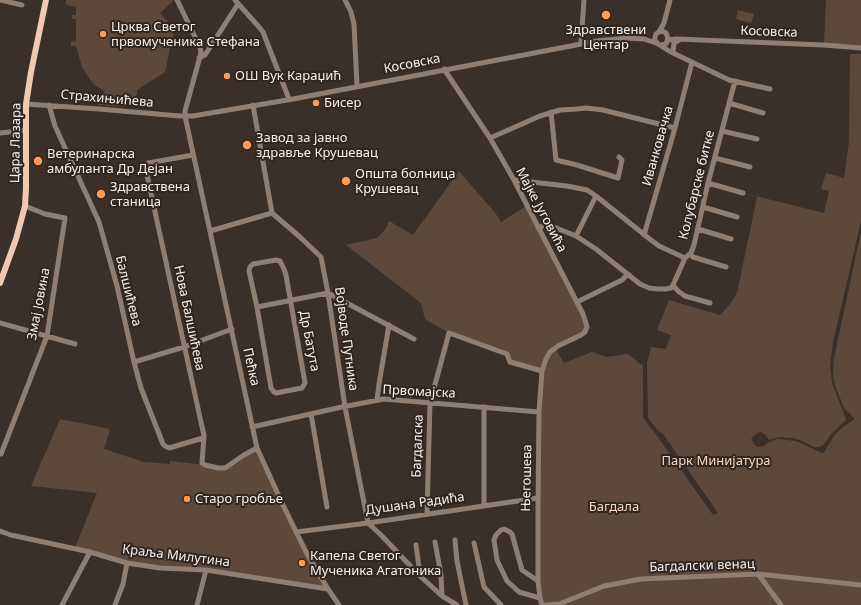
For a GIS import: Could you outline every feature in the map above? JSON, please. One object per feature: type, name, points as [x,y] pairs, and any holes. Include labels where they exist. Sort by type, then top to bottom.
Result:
[{"type":"main road","name":"Цара Лазара","points":[[0,283],[16,239],[25,206],[26,104],[46,0]]},
{"type":"street","points":[[0,0],[22,5]]},
{"type":"street","points":[[177,0],[200,47],[201,53],[185,111],[185,116]]},
{"type":"street","points":[[345,0],[351,12],[354,24],[357,86]]},
{"type":"street","points":[[581,43],[584,0]]},
{"type":"street","points":[[670,0],[664,23],[655,40],[658,44],[729,80],[770,89]]},
{"type":"street","points":[[199,58],[205,55],[237,2],[260,27],[269,46],[289,99]]},
{"type":"street","points":[[664,23],[667,38],[673,52]]},
{"type":"street","name":"Косовска","points":[[644,39],[662,32],[667,38],[677,40],[824,45],[861,48]]},
{"type":"street","name":"Косовска","points":[[185,116],[199,115],[289,99],[581,43],[626,38],[644,39],[658,44],[664,44],[667,38]]},
{"type":"street","points":[[673,52],[674,43],[677,40]]},
{"type":"street","name":"Иванковачка","points":[[644,235],[675,128],[692,62]]},
{"type":"street","name":"Мајке Југовића","points":[[444,69],[490,138],[514,180],[585,320],[585,332],[558,346],[550,352]]},
{"type":"street","name":"Колубарске битке","points":[[672,287],[694,245],[714,158],[735,81]]},
{"type":"street","points":[[729,103],[763,113]]},
{"type":"street","name":"Страхињићева","points":[[26,104],[185,116]]},
{"type":"street","points":[[210,231],[272,213],[253,105]]},
{"type":"street","name":"Балшићева","points":[[50,106],[55,126],[99,222],[117,286],[141,388],[160,437],[165,446],[170,448],[203,438]]},
{"type":"street","points":[[490,138],[551,112],[577,109],[595,109],[675,128]]},
{"type":"street","points":[[551,112],[556,160],[618,178],[622,160],[619,157]]},
{"type":"street","name":"Пећка","points":[[185,116],[257,448],[307,554],[339,605]]},
{"type":"street","points":[[0,133],[26,130]]},
{"type":"street","points":[[722,131],[757,139]]},
{"type":"street","name":"Нова Балшићева","points":[[193,155],[148,163],[145,166],[204,436],[202,463],[218,468],[224,468],[257,448]]},
{"type":"street","points":[[714,158],[750,167]]},
{"type":"street","points":[[514,180],[584,189],[596,196],[659,246],[726,267]]},
{"type":"street","points":[[708,183],[744,193]]},
{"type":"street","points":[[576,236],[596,196]]},
{"type":"street","name":"Змај Јовина","points":[[1,454],[47,336],[65,218],[45,214],[25,206]]},
{"type":"street","points":[[703,207],[737,217]]},
{"type":"street","name":"Војводе Путника","points":[[272,213],[321,257],[328,293],[345,407],[368,522]]},
{"type":"street","points":[[538,228],[545,225],[576,236],[640,284],[649,288],[658,290],[672,287],[685,296],[710,303]]},
{"type":"street","points":[[698,229],[731,240]]},
{"type":"street","name":"Др Батута","points":[[276,260],[280,261],[286,275],[305,383],[302,388],[276,393],[272,391],[257,307],[249,272],[250,267],[253,264],[276,260]]},
{"type":"street","points":[[577,302],[622,280],[628,274]]},
{"type":"street","points":[[328,293],[414,339]]},
{"type":"street","name":"Др Батута","points":[[257,307],[328,293]]},
{"type":"street","points":[[0,323],[75,344]]},
{"type":"street","points":[[377,400],[378,384],[389,326]]},
{"type":"street","points":[[134,362],[184,347],[232,329]]},
{"type":"street","name":"Багдалска","points":[[427,514],[430,403],[450,333],[507,354],[510,362],[542,371]]},
{"type":"street","name":"Његошева","points":[[542,605],[538,581],[540,412],[542,371],[550,352]]},
{"type":"street","name":"Првомајска","points":[[252,428],[310,414],[384,399],[540,412]]},
{"type":"street","points":[[484,407],[484,505]]},
{"type":"street","points":[[310,414],[327,508]]},
{"type":"street","name":"Душана Радића","points":[[296,532],[538,498]]},
{"type":"street","points":[[368,522],[420,576],[442,596],[457,605]]},
{"type":"street","points":[[538,581],[522,570],[512,534],[504,529],[496,534],[494,540],[497,560],[506,581],[518,592],[540,598]]},
{"type":"street","name":"Краља Милутина","points":[[0,531],[11,535],[90,552],[127,563],[160,568],[206,570],[328,589]]},
{"type":"street","points":[[455,540],[457,562],[466,605]]},
{"type":"street","points":[[435,542],[441,575],[442,596]]},
{"type":"street","points":[[474,543],[484,587],[501,605]]},
{"type":"street","points":[[416,544],[420,576]]},
{"type":"street","points":[[62,605],[90,552]]},
{"type":"street","points":[[115,605],[123,584],[127,563]]},
{"type":"street","points":[[197,605],[206,570]]},
{"type":"street","points":[[758,574],[781,605]]},
{"type":"street","name":"Багдалски венац","points":[[542,605],[559,604],[604,586],[641,579],[758,574],[861,586]]},
{"type":"green space","points":[[66,0],[174,0],[160,13],[174,31],[165,72],[137,90],[135,98],[127,101],[127,107],[98,105],[105,91],[94,85],[82,67],[76,46],[71,46],[71,42],[76,41],[76,19],[72,19],[72,15],[76,15],[76,7],[66,5]]},
{"type":"green space","points":[[826,0],[861,0],[861,48],[824,45]]},
{"type":"green space","points":[[738,10],[754,14],[751,23],[736,19]]},
{"type":"green space","points":[[850,54],[861,54],[861,221],[833,342],[830,366],[832,383],[846,420],[831,434],[822,446],[818,447],[814,447],[793,438],[779,437],[769,440],[766,435],[761,432],[757,433],[751,439],[758,447],[764,446],[777,439],[796,441],[822,453],[834,436],[843,427],[855,419],[844,408],[835,385],[833,373],[834,358],[861,232],[861,605],[544,605],[538,581],[542,371],[510,362],[507,354],[449,333],[425,319],[421,303],[346,245],[377,238],[385,230],[389,221],[413,235],[459,171],[496,214],[501,222],[526,206],[585,320],[585,332],[555,348],[564,363],[592,352],[606,357],[628,354],[643,366],[643,418],[713,515],[718,513],[663,434],[658,431],[648,418],[647,363],[651,347],[666,349],[671,335],[657,330],[669,300],[720,315],[737,293],[757,197],[743,193],[824,213],[829,191],[821,189],[826,173],[844,178],[849,142]]},
{"type":"green space","name":"Старо гробље","points":[[60,419],[110,429],[104,449],[144,462],[170,464],[170,461],[228,469],[257,449],[268,474],[328,589],[206,570],[127,563],[75,548],[97,493],[31,486]]},
{"type":"place","name":"Здравствени Центар","points":[[606,15]]},
{"type":"place","name":"Црква Светог првомученика Стефана","points":[[103,34]]},
{"type":"place","name":"ОШ Вук Караџић","points":[[227,76]]},
{"type":"place","name":"Бисер","points":[[316,103]]},
{"type":"place","name":"Завод за јавно здравље Крушевац","points":[[247,145]]},
{"type":"place","name":"Ветеринарска амбуланта Др Дејан","points":[[38,161]]},
{"type":"place","name":"Општа болница Крушевац","points":[[346,181]]},
{"type":"place","name":"Здравствена станица","points":[[101,194]]},
{"type":"place","name":"Старо гробље","points":[[187,499]]},
{"type":"place","name":"Капела Светог Мученика Агатоника","points":[[302,563]]},
{"type":"park label","name":"Парк Минијатура","points":[[716,461]]},
{"type":"park label","name":"Багдала","points":[[614,507]]}]
